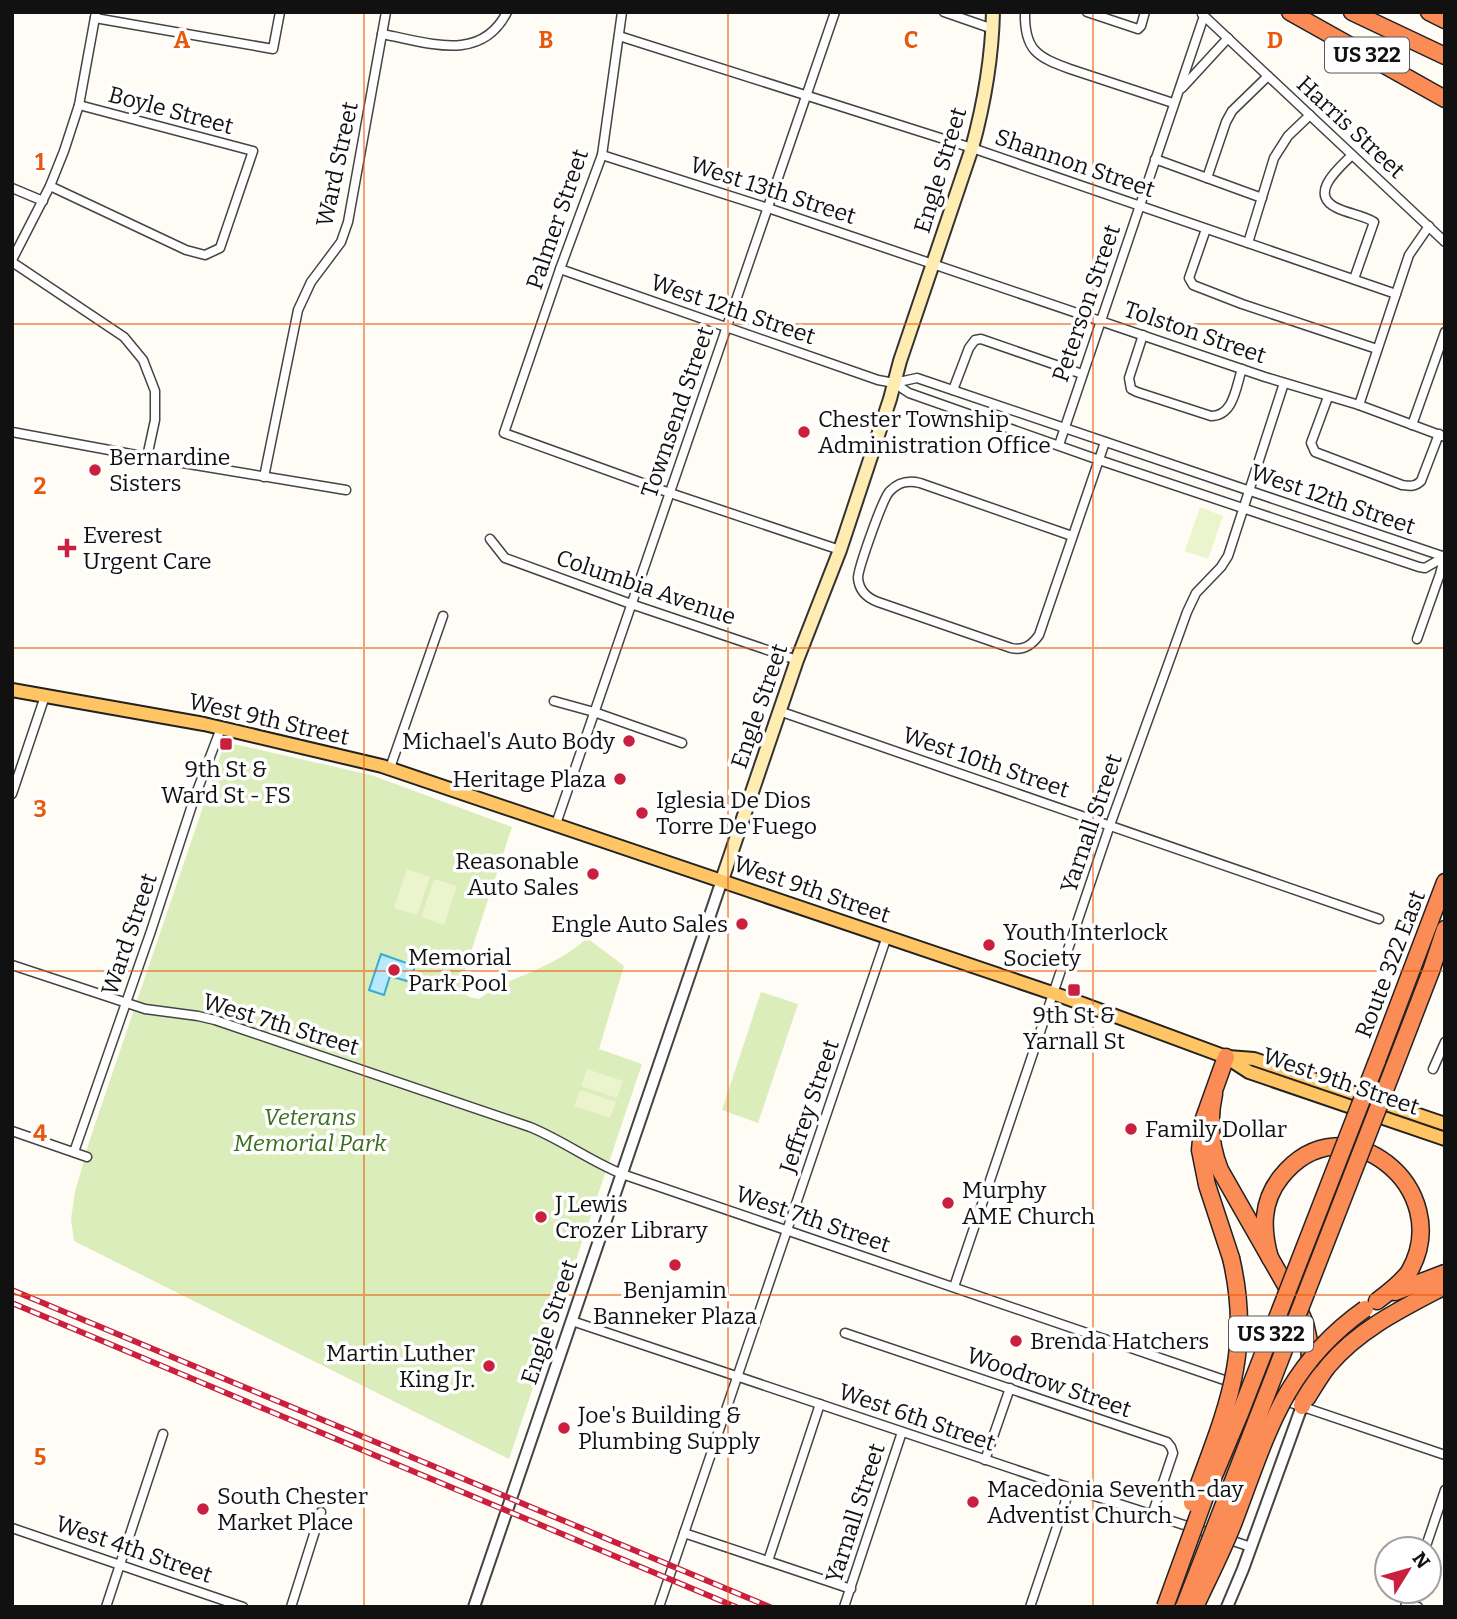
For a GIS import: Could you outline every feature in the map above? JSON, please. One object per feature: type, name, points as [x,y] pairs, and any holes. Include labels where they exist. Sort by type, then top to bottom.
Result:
[{"type":"highway","name":"US 322","points":[[1290,12],[1445,99]]},
{"type":"highway","points":[[1352,12],[1445,56]]},
{"type":"highway","points":[[1429,12],[1445,20]]},
{"type":"highway","name":"Route 322 East","points":[[1165,1607],[1205,1497],[1239,1416],[1445,882]]},
{"type":"highway","name":"US 322","points":[[1184,1607],[1445,929]]},
{"type":"highway","points":[[1431,971],[1445,949]]},
{"type":"highway","points":[[1157,1607],[1233,1384],[1238,1358],[1238,1291],[1202,1161],[1201,1131],[1226,1057]]},
{"type":"highway","points":[[1214,1094],[1210,1127],[1215,1159],[1297,1305],[1307,1332],[1310,1361],[1302,1406]]},
{"type":"highway","points":[[1195,1607],[1231,1528],[1268,1430],[1298,1374],[1340,1328],[1396,1286],[1410,1271],[1422,1242],[1423,1221],[1415,1191],[1403,1174],[1387,1160],[1368,1151],[1338,1147],[1317,1151],[1299,1160],[1283,1174],[1272,1191],[1265,1211],[1264,1232],[1270,1258]]},
{"type":"highway","points":[[1371,1305],[1401,1289],[1445,1273]]},
{"type":"highway","points":[[1302,1406],[1328,1366],[1354,1340],[1389,1315],[1445,1286]]},
{"type":"main road","name":"Engle Street","points":[[722,880],[797,660],[839,551],[972,148],[987,80],[993,12]]},
{"type":"main road","name":"West 9th Street","points":[[12,690],[221,728],[390,768],[1053,993],[1226,1057],[1249,1072],[1445,1139]]},
{"type":"main road","name":"West 9th Street","points":[[1226,1057],[1254,1059],[1445,1124]]},
{"type":"street","points":[[147,457],[155,420],[155,391],[143,360],[124,337],[12,260],[50,186],[79,105],[96,15],[273,49],[280,12]]},
{"type":"street","name":"Ward Street","points":[[264,477],[298,310],[310,282],[341,242],[348,222],[386,12]]},
{"type":"street","points":[[382,34],[449,46],[470,45],[487,37],[501,24],[507,12]]},
{"type":"street","name":"Palmer Street","points":[[622,12],[601,155],[504,433],[670,493]]},
{"type":"street","name":"Townsend Street","points":[[556,824],[835,12]]},
{"type":"street","points":[[944,12],[993,29]]},
{"type":"street","points":[[1025,12],[1030,45],[1053,63],[1173,103]]},
{"type":"street","points":[[1087,12],[1138,29],[1145,12]]},
{"type":"street","name":"Peterson Street","points":[[1059,445],[1202,14]]},
{"type":"street","name":"Harris Street","points":[[1202,14],[1445,242]]},
{"type":"street","name":"Shannon Street","points":[[620,36],[972,148],[1396,293]]},
{"type":"street","name":"Peterson Street","points":[[1177,93],[1228,38]]},
{"type":"street","points":[[1207,178],[1226,122],[1233,111],[1268,76]]},
{"type":"street","name":"Boyle Street","points":[[50,186],[186,250],[205,255],[220,248],[253,151],[79,105]]},
{"type":"street","points":[[1248,243],[1274,158],[1288,136],[1310,115]]},
{"type":"street","name":"West 13th Street","points":[[601,155],[932,264]]},
{"type":"street","points":[[1352,155],[1326,183],[1326,196],[1333,206],[1374,222],[1354,279]]},
{"type":"street","points":[[1155,159],[1262,198]]},
{"type":"street","points":[[12,188],[43,201]]},
{"type":"street","points":[[1359,405],[1409,255],[1429,226]]},
{"type":"street","points":[[1206,229],[1189,278],[1193,285],[1377,349]]},
{"type":"street","name":"Tolston Street","points":[[932,264],[1284,383],[1359,405],[1442,436]]},
{"type":"street","name":"West 12th Street","points":[[560,269],[878,380],[894,383],[909,393],[1099,460],[1419,567],[1429,566],[1445,557]]},
{"type":"street","points":[[1412,425],[1445,332]]},
{"type":"street","points":[[1143,335],[1129,378],[1131,389],[1137,392],[1217,416],[1227,410],[1242,369]]},
{"type":"street","points":[[953,390],[968,348],[975,340],[981,339],[1082,374]]},
{"type":"street","name":"West 12th Street","points":[[894,383],[917,377],[1445,557]]},
{"type":"street","name":"Yarnall Street","points":[[954,1287],[1110,825],[1187,612],[1196,593],[1228,556],[1284,383]]},
{"type":"street","points":[[1328,397],[1311,443],[1315,453],[1399,484],[1410,486],[1421,481],[1442,436]]},
{"type":"street","points":[[12,432],[345,490]]},
{"type":"street","points":[[1072,536],[920,483],[907,481],[888,492],[881,508],[859,571],[861,590],[870,599],[1011,648],[1029,646],[1040,635],[1105,442]]},
{"type":"street","points":[[670,493],[839,551]]},
{"type":"street","name":"Columbia Avenue","points":[[490,538],[505,558],[797,660]]},
{"type":"street","points":[[1417,639],[1445,557]]},
{"type":"street","points":[[390,768],[443,616]]},
{"type":"street","points":[[12,793],[46,696]]},
{"type":"street","points":[[554,701],[682,743]]},
{"type":"street","name":"West 10th Street","points":[[779,711],[1379,919]]},
{"type":"street","name":"Ward Street","points":[[74,1152],[194,799],[221,728]]},
{"type":"street","name":"Engle Street","points":[[474,1607],[722,880]]},
{"type":"street","name":"Jeffrey Street","points":[[659,1607],[887,936]]},
{"type":"street","name":"West 7th Street","points":[[12,965],[125,1004],[215,1020],[530,1127],[622,1174],[1445,1455]]},
{"type":"street","points":[[1433,1069],[1445,1042]]},
{"type":"street","points":[[12,1131],[88,1157]]},
{"type":"street","name":"West 6th Street","points":[[572,1321],[1070,1489],[1251,1547]]},
{"type":"street","name":"Woodrow Street","points":[[845,1333],[1167,1442],[1173,1453],[1152,1515]]},
{"type":"street","points":[[985,1460],[1010,1388]]},
{"type":"street","points":[[768,1562],[821,1404]]},
{"type":"street","points":[[1227,1607],[1302,1406]]},
{"type":"street","name":"Yarnall Street","points":[[844,1607],[902,1432]]},
{"type":"street","points":[[106,1607],[163,1434]]},
{"type":"street","points":[[1030,1607],[1070,1489]]},
{"type":"street","points":[[1430,1535],[1445,1490]]},
{"type":"street","points":[[291,1607],[321,1512]]},
{"type":"street","name":"West 4th Street","points":[[12,1528],[243,1607]]},
{"type":"street","points":[[684,1533],[851,1589]]},
{"type":"green space","points":[[1200,507],[1223,516],[1208,559],[1185,551]]},
{"type":"green space","name":"Veterans Memorial Park","points":[[225,742],[371,775],[512,827],[462,979],[461,989],[469,997],[479,999],[503,984],[561,957],[587,938],[624,966],[599,1049],[642,1064],[509,1459],[74,1241],[71,1219],[75,1192],[89,1142]]},
{"type":"green space","points":[[407,869],[430,877],[417,915],[394,908]]},
{"type":"green space","points":[[434,879],[457,886],[444,925],[421,917]]},
{"type":"green space","points":[[761,992],[798,1004],[758,1123],[722,1110]]},
{"type":"green space","points":[[587,1069],[623,1081],[617,1098],[581,1086]]},
{"type":"green space","points":[[580,1090],[616,1102],[610,1118],[574,1106]]},
{"type":"water","name":"Memorial Park Pool","points":[[381,954],[415,966],[410,982],[390,976],[384,995],[369,990]]},
{"type":"railway","points":[[12,1290],[770,1607]]},
{"type":"railway","points":[[12,1303],[736,1607]]},
{"type":"place","name":"Chester Township Administration Office","points":[[804,432]]},
{"type":"place","name":"Bernardine Sisters","points":[[95,470]]},
{"type":"place","name":"Everest Urgent Care","points":[[67,548]]},
{"type":"place","name":"Michael's Auto Body","points":[[629,741]]},
{"type":"place","name":"9th St & Ward St - FS","points":[[226,744]]},
{"type":"place","name":"Heritage Plaza","points":[[620,779]]},
{"type":"place","name":"Iglesia De Dios Torre De Fuego","points":[[642,813]]},
{"type":"place","name":"Reasonable Auto Sales","points":[[593,874]]},
{"type":"place","name":"Engle Auto Sales","points":[[742,924]]},
{"type":"place","name":"Youth Interlock Society","points":[[989,945]]},
{"type":"place","name":"Memorial Park Pool","points":[[394,970]]},
{"type":"place","name":"9th St & Yarnall St","points":[[1074,990]]},
{"type":"place","name":"Family Dollar","points":[[1131,1129]]},
{"type":"place","name":"Murphy AME Church","points":[[948,1203]]},
{"type":"place","name":"J Lewis Crozer Library","points":[[541,1217]]},
{"type":"place","name":"Benjamin Banneker Plaza","points":[[675,1265]]},
{"type":"place","name":"Brenda Hatchers","points":[[1016,1341]]},
{"type":"place","name":"Martin Luther King Jr.","points":[[489,1366]]},
{"type":"place","name":"Joe's Building & Plumbing Supply","points":[[564,1428]]},
{"type":"place","name":"Macedonia Seventh-day Adventist Church","points":[[973,1502]]},
{"type":"place","name":"South Chester Market Place","points":[[203,1509]]}]
